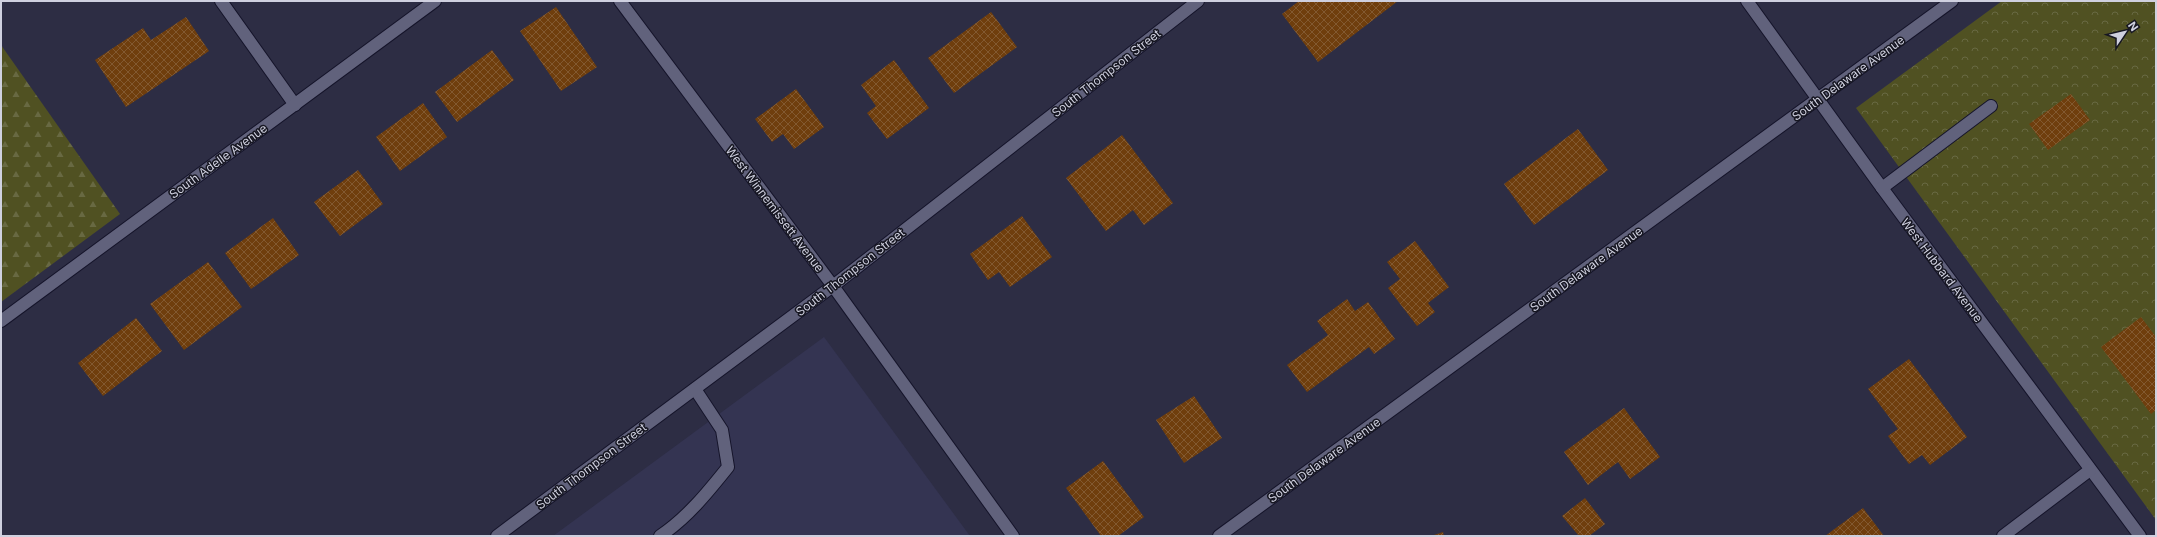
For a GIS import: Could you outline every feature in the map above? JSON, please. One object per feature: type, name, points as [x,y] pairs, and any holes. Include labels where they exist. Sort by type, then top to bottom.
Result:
[{"type":"street","points":[[221,1],[295,105]]},
{"type":"street","name":"South Adelle Avenue","points":[[1,321],[435,1]]},
{"type":"street","name":"West Winnemissett Avenue","points":[[620,1],[833,286],[1013,536]]},
{"type":"street","name":"South Thompson Street","points":[[497,536],[833,286],[1198,1]]},
{"type":"street","name":"West Hubbard Avenue","points":[[1747,1],[1817,100],[2140,536]]},
{"type":"street","name":"South Delaware Avenue","points":[[1219,536],[1952,1]]},
{"type":"street","points":[[1882,188],[1992,106]]},
{"type":"street","points":[[660,536],[673,527],[708,491],[728,467],[722,430],[695,389]]},
{"type":"street","points":[[2003,536],[2090,470]]},
{"type":"shaded area","points":[[824,337],[970,536],[553,536]]},
{"type":"green space","points":[[2002,1],[2156,1],[2156,520],[1856,108]]},
{"type":"green space","points":[[1,45],[120,214],[1,302]]},
{"type":"building","points":[[1299,1],[1398,1],[1318,62],[1282,14]]},
{"type":"building","points":[[556,7],[597,67],[561,91],[520,31]]},
{"type":"building","points":[[991,12],[1017,47],[954,93],[928,58]]},
{"type":"building","points":[[186,17],[209,51],[126,107],[95,60],[143,28],[151,40]]},
{"type":"building","points":[[492,50],[514,80],[457,122],[435,92]]},
{"type":"building","points":[[894,60],[929,108],[887,139],[867,113],[876,106],[861,85]]},
{"type":"building","points":[[796,89],[824,127],[794,149],[783,134],[772,142],[755,119]]},
{"type":"building","points":[[2071,94],[2090,120],[2048,150],[2029,124]]},
{"type":"building","points":[[423,103],[447,137],[400,171],[376,137]]},
{"type":"building","points":[[1578,129],[1608,170],[1534,225],[1504,184]]},
{"type":"building","points":[[1122,135],[1173,203],[1144,225],[1133,210],[1106,231],[1066,178]]},
{"type":"building","points":[[358,170],[383,204],[340,236],[314,202]]},
{"type":"building","points":[[1022,216],[1052,257],[1010,287],[999,272],[988,280],[970,254]]},
{"type":"building","points":[[273,218],[299,255],[251,289],[225,253]]},
{"type":"building","points":[[1415,241],[1449,287],[1428,303],[1435,312],[1417,326],[1388,288],[1400,279],[1387,262]]},
{"type":"building","points":[[208,262],[242,307],[184,350],[150,304]]},
{"type":"building","points":[[1347,299],[1355,311],[1368,302],[1395,339],[1374,354],[1369,347],[1307,392],[1287,365],[1328,335],[1317,321]]},
{"type":"building","points":[[2141,317],[2156,337],[2156,410],[2151,414],[2101,347]]},
{"type":"building","points":[[136,318],[162,351],[103,396],[78,363]]},
{"type":"building","points":[[1909,359],[1967,437],[1930,465],[1922,455],[1909,464],[1888,436],[1898,429],[1868,389]]},
{"type":"building","points":[[1194,396],[1222,438],[1184,463],[1156,420]]},
{"type":"building","points":[[1624,408],[1660,457],[1630,479],[1618,462],[1588,485],[1564,452]]},
{"type":"building","points":[[1103,461],[1144,517],[1118,536],[1101,536],[1066,488]]},
{"type":"building","points":[[1585,498],[1605,524],[1589,536],[1579,536],[1562,516]]},
{"type":"building","points":[[1863,508],[1884,536],[1825,536]]},
{"type":"building","points":[[1443,532],[1444,536],[1431,536]]}]
